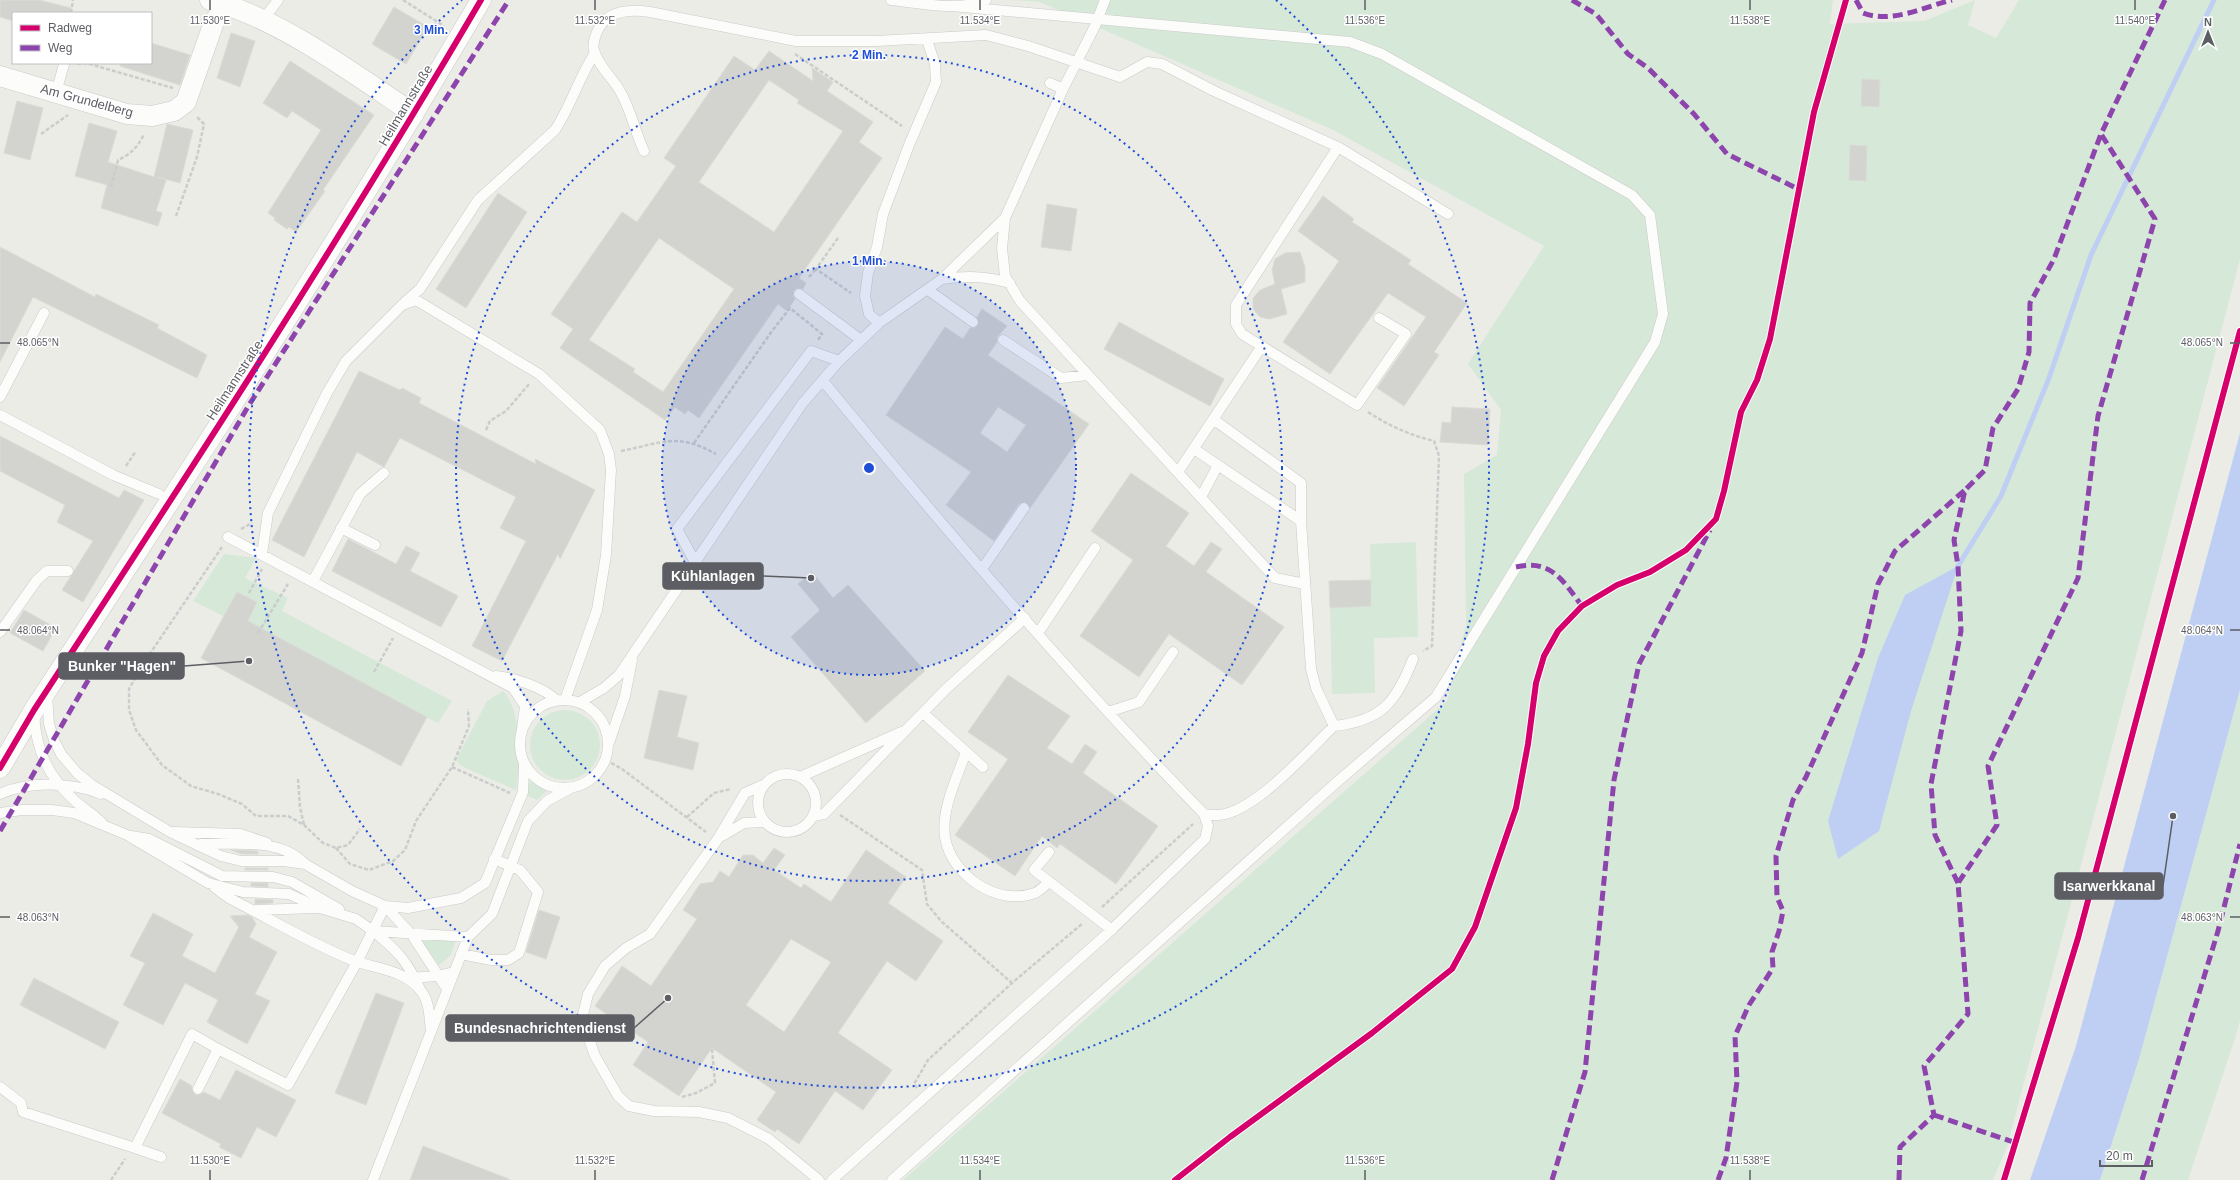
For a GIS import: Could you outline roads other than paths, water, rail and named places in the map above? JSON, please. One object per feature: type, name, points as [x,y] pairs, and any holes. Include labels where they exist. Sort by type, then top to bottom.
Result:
[{"type":"street","name":"Heilmannstraße","points":[[0,768],[34,710],[309,283],[414,114],[481,0]]},
{"type":"street","points":[[218,2],[263,20],[292,35],[414,114]]},
{"type":"street","name":"Am Grundelberg","points":[[0,76],[127,114],[152,116],[174,111],[188,97],[214,22],[218,2]]},
{"type":"lane","points":[[263,20],[278,0]]},
{"type":"lane","points":[[891,0],[1350,42],[1382,54],[1632,195],[1650,215],[1663,314],[1655,342],[1436,697],[1337,782],[892,1180]]},
{"type":"lane","points":[[952,6],[980,3],[986,0]]},
{"type":"lane","points":[[1105,0],[1005,218],[1002,248],[1006,276],[1020,301],[1275,578],[1305,584]]},
{"type":"lane","points":[[644,152],[620,91],[598,60],[595,53],[594,39],[598,28],[608,17],[622,12],[634,10],[796,41],[850,42],[927,40],[986,35],[1028,46],[1120,77],[1147,62],[1162,64],[1214,91],[1338,147],[1448,214]]},
{"type":"lane","points":[[879,323],[869,314],[866,301],[868,273],[877,247],[883,214],[913,134],[936,82],[935,64],[927,40]]},
{"type":"lane","points":[[265,556],[268,513],[327,393],[346,361],[420,289],[478,200],[556,130],[564,116],[574,91],[595,53]]},
{"type":"lane","points":[[56,93],[64,64]]},
{"type":"lane","points":[[1050,83],[1063,89]]},
{"type":"lane","points":[[1338,147],[1236,305],[1236,324],[1242,334],[1357,405],[1406,334],[1379,318]]},
{"type":"lane","points":[[580,702],[604,688],[619,675],[802,404],[839,361],[879,323],[942,279],[1005,218]]},
{"type":"lane","points":[[942,279],[970,275],[994,278],[1010,283]]},
{"type":"lane","points":[[928,290],[973,322]]},
{"type":"lane","points":[[799,294],[861,340]]},
{"type":"lane","points":[[402,305],[416,300],[538,374],[600,430],[609,454],[610,470],[606,555],[597,610],[561,700]]},
{"type":"lane","points":[[0,397],[44,314]]},
{"type":"lane","points":[[1003,340],[1062,378],[1088,375]]},
{"type":"lane","points":[[1178,472],[1262,346]]},
{"type":"lane","points":[[695,562],[677,529],[811,350],[839,361]]},
{"type":"lane","points":[[823,381],[935,517],[1108,712],[1204,814],[1208,826],[1205,839],[1112,930],[832,1180]]},
{"type":"lane","points":[[0,415],[119,477],[159,494]]},
{"type":"lane","points":[[1213,420],[1301,483],[1301,521],[1311,668],[1316,688],[1334,726]]},
{"type":"lane","points":[[1194,448],[1301,521]]},
{"type":"lane","points":[[1201,497],[1218,465]]},
{"type":"lane","points":[[313,581],[360,494],[384,474]]},
{"type":"lane","points":[[982,569],[1024,508]]},
{"type":"lane","points":[[341,528],[375,545]]},
{"type":"lane","points":[[170,832],[240,834],[297,855],[305,864],[352,891],[385,906],[408,908],[461,898],[485,883],[523,792],[524,765],[520,748],[525,706],[512,688],[492,676],[228,537]]},
{"type":"lane","points":[[1038,633],[1095,548]]},
{"type":"lane","points":[[0,632],[37,580],[47,571],[68,571]]},
{"type":"lane","points":[[813,816],[824,814],[946,689],[1024,618]]},
{"type":"lane","points":[[1108,712],[1138,702],[1173,652]]},
{"type":"lane","points":[[524,765],[533,776],[544,784],[557,788],[571,788],[583,785],[593,779],[606,760],[609,745],[625,696],[632,655]]},
{"type":"lane","points":[[1204,814],[1220,815],[1247,804],[1270,789],[1334,726],[1356,723],[1378,714],[1393,698],[1413,659]]},
{"type":"lane","points":[[492,676],[508,677],[561,700]]},
{"type":"lane","points":[[49,687],[47,698],[49,724],[61,754],[77,773],[122,803],[170,832],[221,856],[241,861],[284,861],[305,864]]},
{"type":"lane","points":[[522,729],[527,719],[535,710],[545,704],[561,700],[580,702],[592,709],[601,719],[607,732],[609,745]]},
{"type":"lane","points":[[34,710],[37,745],[46,765],[61,786],[76,802],[96,816],[106,827]]},
{"type":"lane","points":[[923,713],[983,767]]},
{"type":"lane","points":[[800,777],[906,730]]},
{"type":"lane","points":[[966,752],[945,818],[945,838],[951,854],[965,874],[986,890],[1004,896],[1035,893],[1049,882]]},
{"type":"lane","points":[[763,786],[758,800],[760,815],[765,822],[778,831],[790,832],[802,828],[813,816],[816,802],[815,794],[812,787],[800,777],[784,774],[776,776],[763,786],[745,793],[717,840],[650,934],[626,948],[605,966],[588,994],[582,1019],[595,1056],[618,1096],[629,1106],[654,1111],[699,1112],[728,1118],[769,1139],[819,1180]]},
{"type":"lane","points":[[0,794],[28,786],[61,786],[98,793],[122,803]]},
{"type":"lane","points":[[373,1180],[468,937],[492,914],[528,821],[547,801],[571,788]]},
{"type":"lane","points":[[0,813],[22,810],[52,810],[74,813],[127,835],[208,883],[230,898],[357,962],[388,970],[404,977],[420,990]]},
{"type":"lane","points":[[717,840],[733,828],[744,823],[765,822]]},
{"type":"lane","points":[[127,835],[149,839],[222,876],[234,878],[273,877],[292,882],[356,919],[373,930],[391,945],[409,965],[420,990],[428,1003],[431,1031]]},
{"type":"lane","points":[[196,844],[272,846]]},
{"type":"lane","points":[[1049,852],[1034,870],[1112,930]]},
{"type":"lane","points":[[461,954],[491,960],[508,960],[519,953],[538,892],[520,870],[494,859]]},
{"type":"lane","points":[[208,883],[243,892],[289,894],[320,908],[356,919]]},
{"type":"lane","points":[[135,1148],[192,1034],[288,1085],[357,962],[385,906]]},
{"type":"lane","points":[[385,906],[412,934],[437,976],[447,989]]},
{"type":"lane","points":[[254,910],[320,908]]},
{"type":"lane","points":[[373,930],[468,937]]},
{"type":"lane","points":[[404,977],[415,978],[437,976],[454,972]]},
{"type":"lane","points":[[198,1088],[218,1049]]},
{"type":"lane","points":[[0,1087],[21,1103],[23,1112],[161,1157]]},
{"type":"water","points":[[2240,433],[2240,690],[2139,1059],[2100,1180],[2030,1180],[2076,1046]]},
{"type":"water","points":[[1958,566],[1911,711],[1879,831],[1838,859],[1828,821],[1878,658],[1905,595]]},
{"type":"waterway","points":[[1958,566],[2001,496],[2049,378],[2091,255],[2214,0]]},
{"type":"place","name":"Kühlanlagen","points":[[811,578]]},
{"type":"place","name":"Bunker \"Hagen\"","points":[[249,661]]},
{"type":"place","name":"Isarwerkkanal","points":[[2173,816]]},
{"type":"place","name":"Bundesnachrichtendienst","points":[[668,998]]}]
